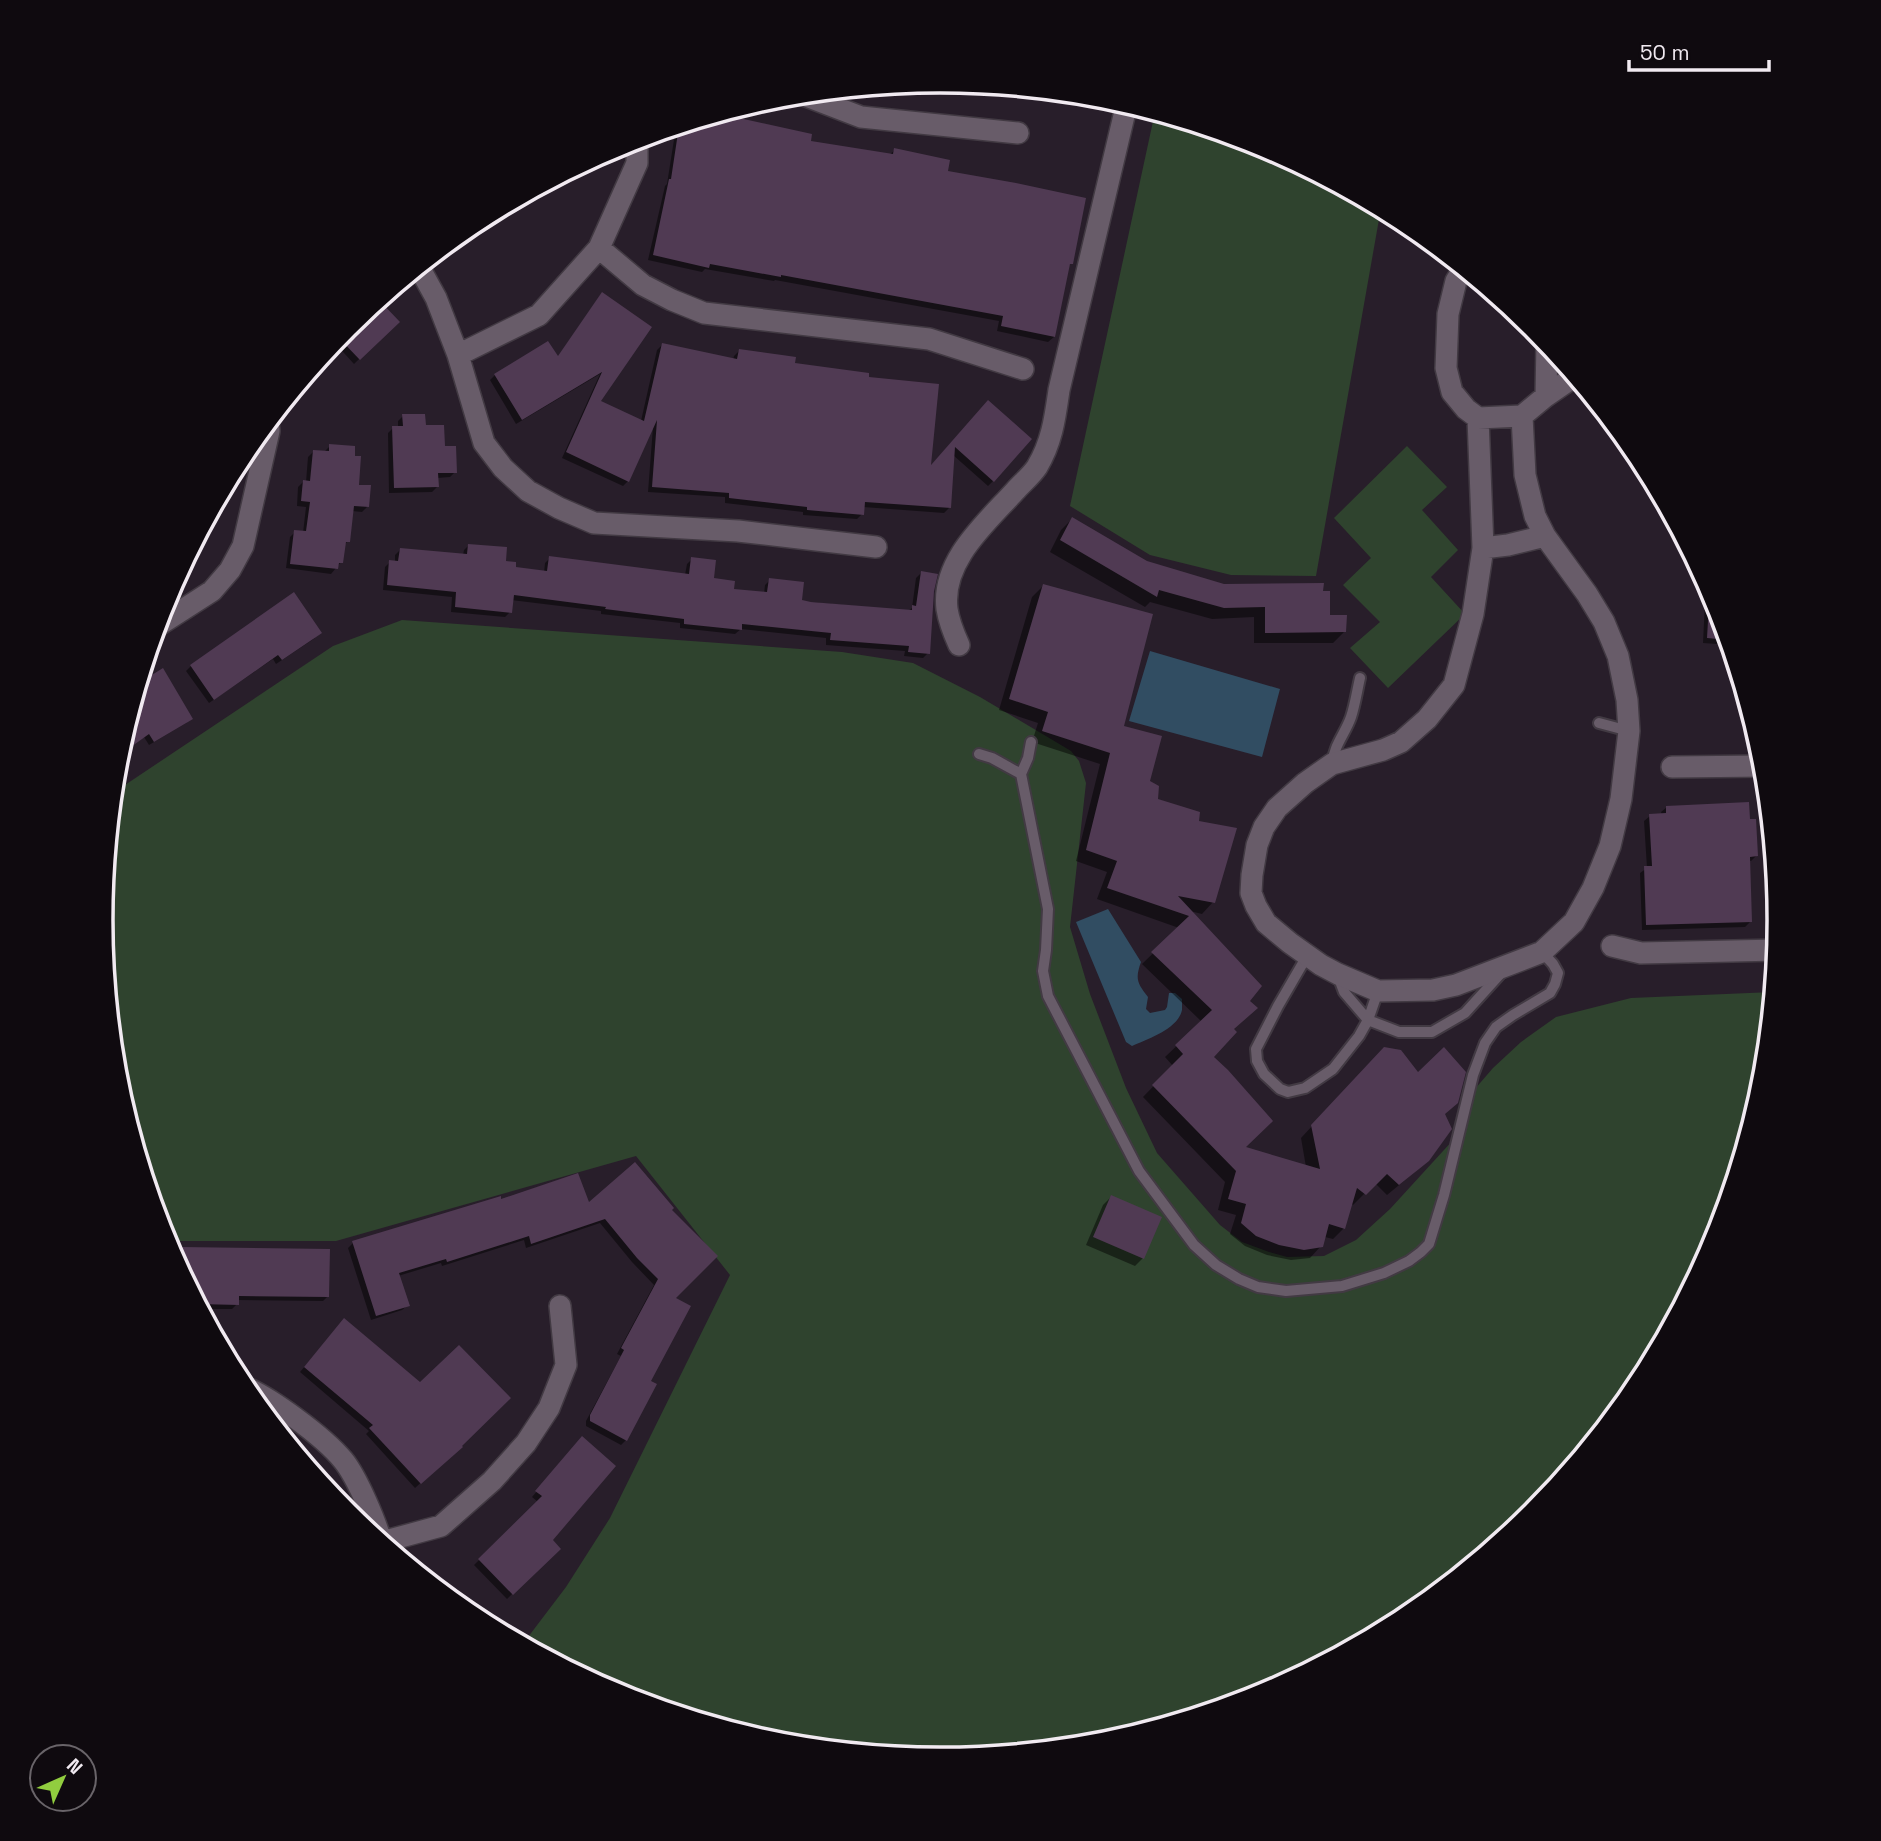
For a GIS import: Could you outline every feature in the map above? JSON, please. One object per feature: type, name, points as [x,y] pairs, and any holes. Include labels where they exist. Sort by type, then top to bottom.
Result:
[{"type":"street","points":[[821,102],[861,117],[1018,133]]},
{"type":"street","points":[[959,645],[946,607],[951,573],[982,526],[1036,468],[1052,436],[1059,390],[1124,114]]},
{"type":"street","points":[[458,355],[539,315],[599,248],[637,163],[637,151]]},
{"type":"street","points":[[599,248],[643,285],[704,313],[929,339],[1023,369]]},
{"type":"street","points":[[423,275],[436,298],[458,355],[484,443],[503,468],[528,491],[594,523],[738,531],[876,547]]},
{"type":"street","points":[[1459,276],[1448,314],[1446,368],[1452,392],[1466,409],[1478,418],[1522,416],[1568,381]]},
{"type":"street","points":[[1546,396],[1547,357]]},
{"type":"street","points":[[1478,418],[1483,548],[1473,614],[1454,685],[1427,719],[1401,742],[1383,751],[1332,764],[1295,791],[1270,818],[1257,845],[1251,893],[1266,922],[1307,956],[1338,974],[1378,991],[1433,990],[1456,985],[1542,952],[1574,922],[1593,888],[1606,856],[1620,799],[1629,731],[1627,699],[1618,656],[1604,622],[1545,537],[1535,516],[1525,475],[1522,416]]},
{"type":"street","points":[[171,617],[212,591],[230,570],[243,546],[267,441]]},
{"type":"street","points":[[1483,548],[1545,537]]},
{"type":"street","points":[[1672,767],[1753,766]]},
{"type":"street","points":[[1612,946],[1641,953],[1767,950]]},
{"type":"street","points":[[392,1540],[441,1526],[492,1481],[526,1443],[550,1408],[566,1365],[559,1306]]},
{"type":"street","points":[[267,1400],[305,1426],[344,1461],[365,1499],[375,1524]]},
{"type":"lane","points":[[1332,764],[1335,747],[1351,716],[1360,678]]},
{"type":"lane","points":[[1599,723],[1629,731]]},
{"type":"lane","points":[[1031,742],[1021,774],[1048,909],[1043,971],[1048,996],[1126,1149],[1160,1201],[1194,1245],[1216,1265],[1258,1287],[1286,1291],[1342,1286],[1384,1273],[1409,1261],[1429,1244],[1444,1195],[1473,1075],[1485,1043],[1496,1027],[1550,993],[1555,984],[1558,973],[1542,952]]},
{"type":"lane","points":[[979,754],[1021,774]]},
{"type":"lane","points":[[1307,956],[1256,1049],[1257,1061],[1269,1080],[1280,1089],[1288,1092],[1305,1088],[1333,1069],[1359,1036],[1378,991]]},
{"type":"lane","points":[[1338,974],[1344,992],[1368,1020],[1399,1032],[1432,1032],[1465,1013],[1508,966]]},
{"type":"green space","points":[[1153,121],[1257,156],[1307,178],[1379,219],[1316,576],[1231,575],[1150,555],[1070,506]]},
{"type":"green space","points":[[1407,446],[1447,487],[1422,510],[1458,550],[1431,577],[1465,614],[1388,688],[1350,648],[1380,622],[1343,585],[1371,558],[1334,518]]},
{"type":"green space","points":[[402,620],[842,652],[913,663],[980,697],[1071,751],[1079,761],[1086,783],[1070,927],[1090,994],[1126,1088],[1157,1153],[1220,1225],[1242,1242],[1287,1257],[1324,1256],[1356,1240],[1390,1209],[1454,1139],[1474,1090],[1493,1068],[1521,1042],[1556,1017],[1631,998],[1764,992],[1752,1082],[1740,1135],[1724,1187],[1683,1287],[1629,1380],[1597,1424],[1526,1506],[1486,1543],[1400,1609],[1354,1637],[1307,1663],[1207,1704],[1155,1720],[1049,1741],[940,1748],[886,1746],[832,1741],[726,1720],[674,1704],[574,1663],[528,1637],[566,1587],[610,1518],[730,1275],[636,1156],[336,1241],[178,1241],[141,1135],[120,1029],[115,975],[115,866],[125,785],[333,646]]},
{"type":"water","points":[[1150,651],[1280,689],[1262,757],[1129,721]]},
{"type":"water","points":[[1108,909],[1141,962],[1138,977],[1139,984],[1148,997],[1146,1009],[1150,1013],[1165,1010],[1169,993],[1175,993],[1182,999],[1182,1010],[1175,1023],[1132,1046],[1126,1042],[1076,922]]},
{"type":"building","points":[[739,118],[812,134],[811,141],[893,154],[894,148],[950,160],[948,171],[1086,198],[1055,337],[1001,326],[1003,316],[781,275],[710,264],[709,268],[653,255],[671,179],[678,136]]},
{"type":"building","points":[[602,292],[652,327],[601,401],[644,421],[662,343],[737,359],[739,349],[796,357],[795,363],[869,373],[869,377],[939,384],[931,465],[988,400],[1032,439],[994,482],[955,447],[951,508],[865,502],[864,515],[807,510],[807,507],[729,498],[729,493],[652,487],[657,420],[629,482],[566,452],[602,372],[522,420],[494,374],[548,341],[558,356]]},
{"type":"building","points":[[385,307],[400,322],[360,360],[346,345]]},
{"type":"building","points":[[402,414],[425,414],[426,425],[444,425],[445,446],[456,446],[457,473],[438,473],[439,487],[394,488],[392,426],[403,426]]},
{"type":"building","points":[[329,444],[355,446],[355,456],[361,456],[359,485],[371,485],[369,507],[354,506],[350,542],[346,542],[343,563],[339,563],[338,569],[290,564],[294,530],[306,531],[310,502],[301,501],[303,480],[310,481],[313,450],[329,451]]},
{"type":"building","points":[[1072,517],[1147,561],[1224,584],[1324,583],[1323,591],[1330,591],[1330,615],[1347,615],[1346,632],[1265,633],[1265,607],[1224,608],[1159,590],[1157,597],[1060,540]]},
{"type":"building","points":[[468,544],[507,547],[506,561],[516,562],[516,567],[547,571],[549,556],[689,574],[691,557],[716,560],[714,578],[735,581],[734,589],[767,592],[769,578],[804,582],[802,600],[912,610],[912,605],[916,606],[921,571],[938,574],[934,591],[930,654],[908,652],[909,646],[830,640],[831,633],[742,624],[742,630],[684,624],[684,619],[514,595],[512,613],[455,607],[456,592],[387,585],[389,560],[398,561],[400,548],[467,554]]},
{"type":"building","points":[[1043,584],[1153,614],[1124,726],[1162,736],[1150,781],[1159,786],[1158,799],[1200,812],[1199,821],[1237,828],[1215,903],[1178,896],[1262,986],[1250,1001],[1258,1008],[1234,1029],[1237,1032],[1214,1057],[1273,1121],[1246,1147],[1320,1169],[1311,1125],[1384,1047],[1401,1050],[1418,1072],[1444,1047],[1466,1072],[1458,1103],[1445,1114],[1452,1129],[1429,1161],[1399,1185],[1387,1174],[1366,1195],[1357,1188],[1345,1229],[1329,1224],[1323,1247],[1304,1250],[1279,1245],[1256,1236],[1241,1223],[1246,1204],[1228,1199],[1236,1171],[1152,1085],[1183,1054],[1175,1045],[1212,1010],[1151,952],[1189,916],[1107,888],[1117,861],[1086,850],[1110,753],[1042,731],[1048,712],[1009,699]]},
{"type":"building","points":[[294,592],[322,633],[282,660],[278,655],[214,700],[190,665]]},
{"type":"building","points":[[1708,613],[1718,639],[1707,638]]},
{"type":"building","points":[[163,668],[193,719],[154,742],[149,734],[132,746],[141,706],[150,676]]},
{"type":"building","points":[[1749,802],[1750,819],[1756,819],[1758,856],[1750,857],[1752,922],[1646,925],[1644,866],[1652,866],[1649,814],[1666,813],[1666,806]]},
{"type":"building","points":[[635,1162],[674,1208],[672,1210],[718,1256],[676,1298],[691,1306],[651,1381],[657,1384],[627,1441],[590,1421],[590,1415],[624,1350],[621,1348],[658,1279],[605,1219],[531,1244],[529,1236],[447,1262],[446,1259],[399,1273],[410,1306],[376,1316],[352,1241],[501,1196],[501,1199],[578,1173],[589,1202]]},
{"type":"building","points":[[1111,1195],[1162,1217],[1144,1259],[1093,1237]]},
{"type":"building","points":[[180,1247],[330,1249],[329,1297],[239,1296],[239,1305],[208,1304]]},
{"type":"building","points":[[344,1318],[420,1382],[459,1345],[511,1398],[463,1447],[421,1484],[369,1428],[373,1425],[304,1367]]},
{"type":"building","points":[[582,1436],[616,1466],[553,1540],[561,1549],[513,1595],[478,1559],[542,1496],[535,1491]]}]
